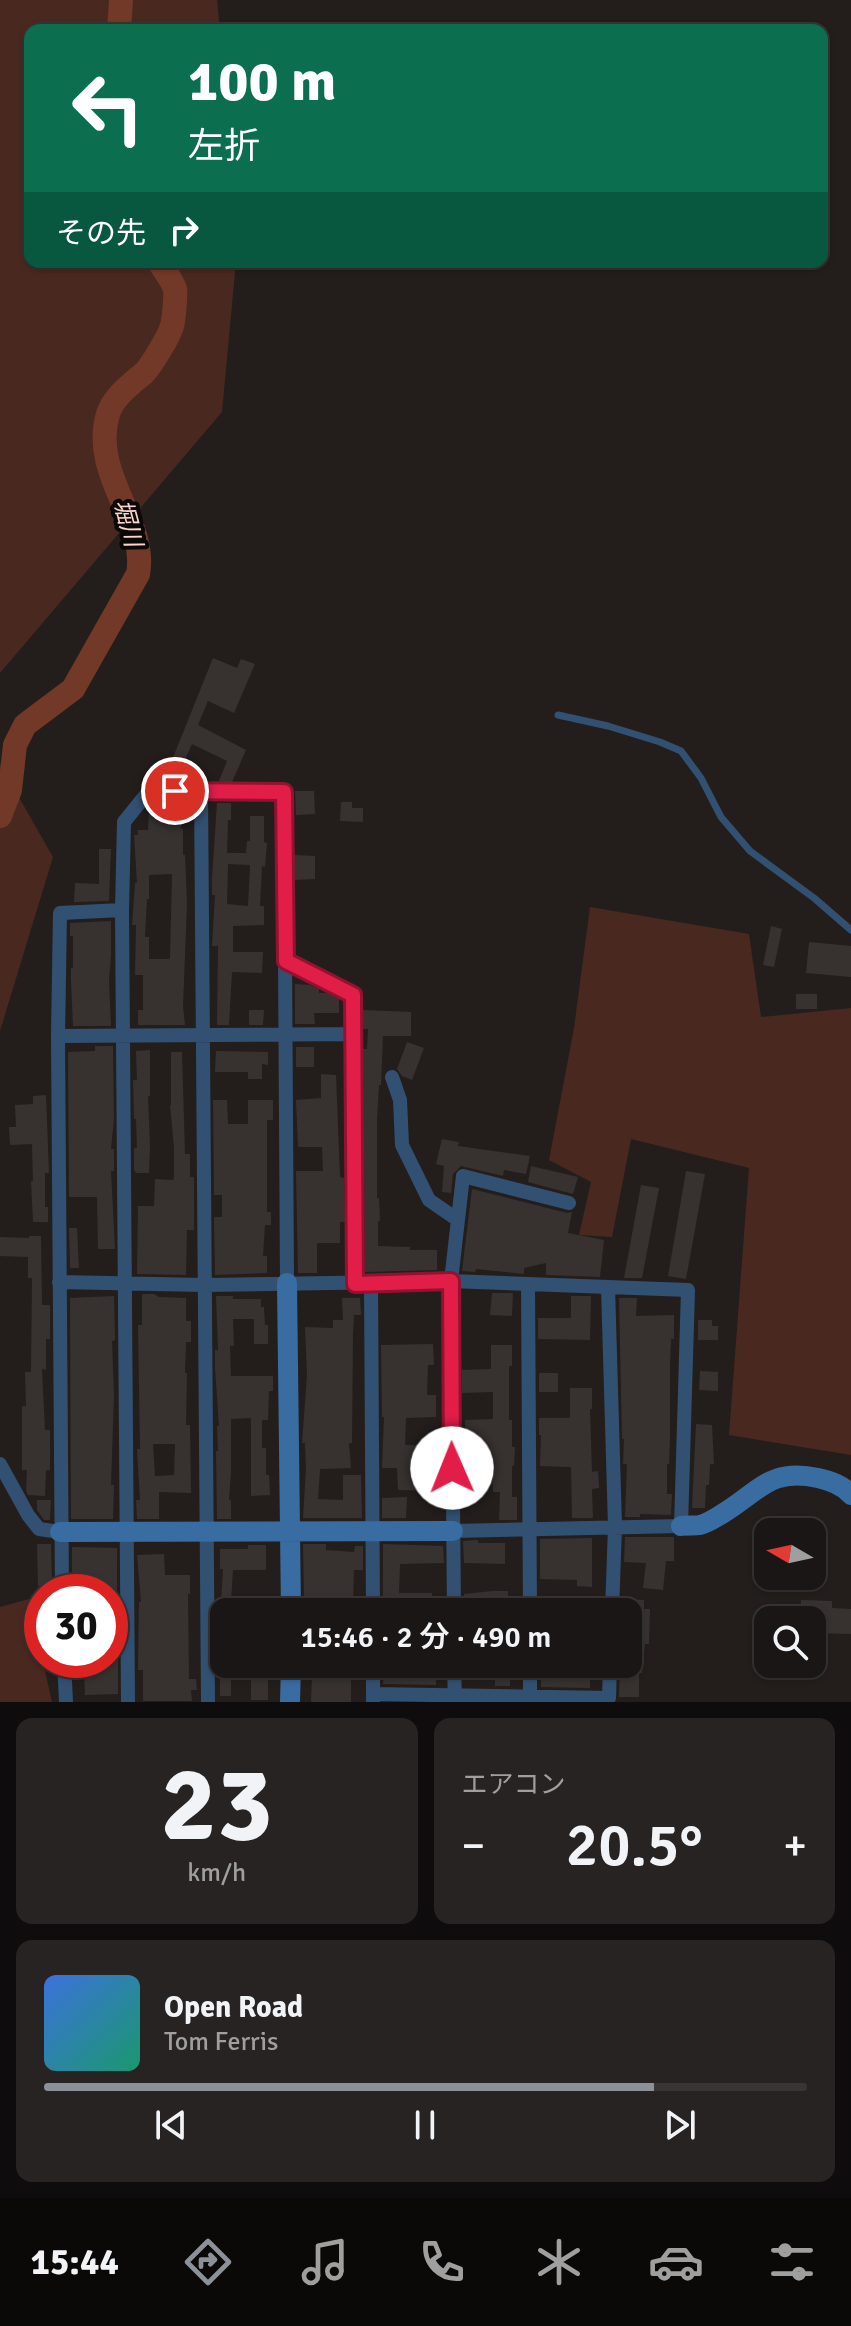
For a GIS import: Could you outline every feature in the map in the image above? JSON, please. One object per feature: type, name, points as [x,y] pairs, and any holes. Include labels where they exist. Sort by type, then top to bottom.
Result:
[{"type":"street","points":[[201,790],[208,1702]]},
{"type":"street","points":[[128,1702],[124,822],[149,791],[284,792],[291,1598]]},
{"type":"street","points":[[61,1574],[60,913],[122,910]]},
{"type":"street","points":[[286,961],[353,995],[355,1284]]},
{"type":"street","points":[[58,1036],[352,1034]]},
{"type":"street","points":[[392,1077],[400,1100],[402,1145],[429,1200],[458,1220]]},
{"type":"street","points":[[454,1598],[451,1281],[463,1176],[569,1203]]},
{"type":"street","points":[[59,1282],[203,1285],[451,1281],[688,1290],[681,1526]]},
{"type":"street","points":[[371,1283],[373,1598]]},
{"type":"street","points":[[528,1284],[530,1598]]},
{"type":"street","points":[[608,1287],[615,1526],[612,1598]]},
{"type":"street","points":[[0,1464],[39,1529],[60,1532],[373,1532],[681,1526],[703,1524],[769,1481],[782,1477],[802,1475],[823,1479],[845,1487],[851,1495]]},
{"type":"street","points":[[65,1678],[66,1702]]},
{"type":"street","points":[[290,1702],[291,1678]]},
{"type":"street","points":[[454,1678],[455,1698]]},
{"type":"street","points":[[530,1678],[530,1696]]},
{"type":"street","points":[[373,1698],[530,1696],[609,1700],[610,1678]]},
{"type":"lane","points":[[558,715],[621,730],[681,751],[701,778],[721,817],[750,851],[814,898],[851,930]]},
{"type":"shaded area","points":[[0,0],[217,0],[219,24],[24,24],[24,268],[235,268],[222,412],[0,673]]},
{"type":"shaded area","points":[[0,764],[53,857],[0,1031]]},
{"type":"shaded area","points":[[590,907],[749,934],[761,1017],[851,1008],[851,1455],[729,1435],[749,1168],[631,1139],[612,1237],[579,1235],[591,1182],[549,1160],[574,1028]]},
{"type":"shaded area","points":[[24,1600],[24,1678],[47,1678],[52,1702],[0,1702],[0,1607]]},
{"type":"building","points":[[213,658],[237,668],[241,659],[255,664],[234,713],[208,701],[198,725],[246,750],[232,782],[221,782],[227,761],[192,744],[176,779],[166,775]]},
{"type":"building","points":[[295,791],[314,791],[315,814],[296,815]]},
{"type":"building","points":[[341,802],[352,802],[352,808],[363,808],[363,822],[340,821]]},
{"type":"building","points":[[217,803],[231,803],[227,853],[246,853],[247,841],[250,841],[250,816],[264,816],[264,842],[267,843],[265,867],[262,866],[260,906],[264,906],[264,925],[233,926],[233,952],[263,952],[262,973],[232,972],[229,1025],[217,1025],[218,946],[212,946],[215,895],[212,895]],"holes":[[[228,864],[250,865],[248,906],[227,904]]]},
{"type":"building","points":[[151,804],[182,805],[187,905],[185,1025],[138,1025],[138,1010],[143,1010],[143,975],[135,975],[136,925],[132,925],[137,883],[134,835],[138,835],[138,830],[148,830]],"holes":[[[172,874],[170,957],[149,959],[149,937],[145,937],[149,875]]]},
{"type":"building","points":[[99,849],[111,849],[109,901],[74,902],[75,883],[99,884]]},
{"type":"building","points":[[294,855],[315,856],[315,879],[295,880]]},
{"type":"building","points":[[111,921],[111,1026],[73,1026],[73,936],[70,936],[70,923]]},
{"type":"building","points":[[771,926],[782,929],[774,967],[763,965]]},
{"type":"building","points":[[809,942],[851,946],[851,977],[806,973]]},
{"type":"building","points":[[295,984],[310,985],[319,989],[319,993],[339,999],[339,1013],[314,1013],[315,1024],[295,1024]]},
{"type":"building","points":[[796,994],[817,994],[817,1009],[796,1009]]},
{"type":"building","points":[[249,1010],[264,1010],[263,1025],[249,1025]]},
{"type":"building","points":[[363,1010],[411,1012],[411,1036],[383,1036],[377,1121],[378,1246],[437,1250],[437,1270],[365,1272],[363,1049],[367,1049],[368,1029],[363,1029]]},
{"type":"building","points":[[407,1042],[424,1048],[412,1080],[402,1076],[397,1069]]},
{"type":"building","points":[[95,1046],[113,1046],[114,1119],[111,1149],[114,1149],[114,1171],[111,1171],[115,1249],[98,1249],[97,1197],[69,1197],[68,1052],[95,1051]]},
{"type":"building","points":[[296,1047],[314,1047],[314,1067],[296,1067]]},
{"type":"building","points":[[150,1050],[149,1173],[136,1173],[133,1080],[137,1080],[136,1051]]},
{"type":"building","points":[[216,1051],[268,1052],[268,1065],[262,1064],[262,1079],[248,1079],[248,1072],[215,1072]]},
{"type":"building","points":[[171,1052],[182,1052],[185,1154],[190,1154],[190,1177],[194,1177],[194,1230],[187,1230],[186,1275],[137,1274],[138,1206],[154,1206],[155,1179],[173,1180],[174,1177]]},
{"type":"building","points":[[321,1074],[336,1075],[345,1222],[340,1222],[340,1243],[317,1243],[317,1273],[298,1273],[296,1171],[323,1171],[322,1147],[298,1147],[296,1100],[321,1098]]},
{"type":"building","points":[[46,1095],[49,1173],[45,1173],[45,1207],[48,1207],[48,1222],[33,1222],[32,1144],[10,1145],[9,1127],[16,1127],[15,1105],[33,1104],[33,1096]]},
{"type":"building","points":[[213,1100],[227,1100],[228,1124],[248,1124],[248,1100],[273,1100],[273,1120],[267,1120],[267,1212],[271,1212],[271,1225],[265,1225],[263,1256],[267,1256],[267,1273],[215,1275],[214,1217],[222,1217],[222,1195],[214,1195]]},
{"type":"building","points":[[442,1139],[459,1142],[458,1146],[530,1156],[526,1174],[504,1170],[503,1176],[461,1166],[453,1174],[451,1193],[442,1192],[444,1166],[436,1164]]},
{"type":"building","points":[[531,1166],[578,1177],[573,1194],[528,1182]]},
{"type":"building","points":[[686,1171],[705,1174],[686,1279],[668,1276]]},
{"type":"building","points":[[641,1185],[659,1188],[642,1278],[624,1278]]},
{"type":"building","points":[[472,1189],[572,1212],[568,1233],[604,1240],[600,1277],[546,1275],[546,1263],[524,1268],[524,1274],[476,1269],[475,1272],[462,1271]]},
{"type":"building","points":[[69,1228],[77,1228],[79,1268],[70,1268]]},
{"type":"building","points":[[41,1236],[42,1305],[50,1305],[50,1339],[46,1339],[46,1370],[42,1369],[45,1430],[50,1430],[50,1470],[46,1470],[45,1496],[28,1495],[27,1470],[22,1470],[25,1372],[31,1372],[32,1278],[28,1278],[28,1257],[0,1256],[0,1237]]},
{"type":"building","points":[[492,1293],[513,1293],[512,1316],[490,1315]]},
{"type":"building","points":[[142,1294],[186,1298],[186,1321],[191,1321],[191,1342],[186,1342],[185,1373],[191,1493],[159,1492],[159,1519],[137,1519],[136,1500],[140,1500],[137,1449],[140,1449],[138,1325],[142,1325]],"holes":[[[153,1444],[175,1444],[174,1475],[155,1476]]]},
{"type":"building","points":[[114,1296],[113,1519],[71,1519],[70,1298]]},
{"type":"building","points":[[216,1296],[261,1299],[265,1325],[268,1325],[268,1344],[254,1344],[254,1319],[233,1319],[231,1376],[273,1376],[268,1420],[262,1420],[262,1448],[266,1448],[270,1495],[251,1496],[251,1418],[231,1419],[231,1519],[217,1519],[216,1451],[219,1426],[215,1368],[215,1350],[218,1350]]},
{"type":"building","points":[[571,1296],[591,1296],[590,1340],[538,1339],[538,1318],[571,1318]]},
{"type":"building","points":[[342,1298],[360,1298],[361,1315],[354,1315],[352,1443],[349,1443],[351,1468],[320,1469],[318,1499],[343,1500],[343,1475],[361,1475],[362,1518],[303,1518],[306,1468],[305,1443],[302,1443],[307,1375],[305,1327],[333,1328],[333,1320],[343,1320]]},
{"type":"building","points":[[619,1298],[637,1298],[636,1316],[674,1315],[667,1464],[667,1494],[672,1494],[671,1515],[625,1517],[627,1464],[623,1464]]},
{"type":"building","points":[[698,1320],[712,1320],[712,1326],[718,1326],[718,1340],[698,1340]]},
{"type":"building","points":[[433,1344],[434,1365],[428,1365],[427,1395],[436,1395],[436,1417],[406,1418],[405,1445],[437,1446],[437,1491],[398,1490],[397,1468],[382,1468],[384,1417],[381,1345]]},
{"type":"building","points":[[491,1345],[512,1345],[509,1420],[512,1420],[512,1447],[515,1447],[512,1497],[517,1497],[517,1520],[499,1520],[500,1492],[493,1492],[492,1467],[465,1467],[465,1420],[493,1419],[493,1392],[462,1393],[462,1370],[491,1369]]},
{"type":"building","points":[[700,1371],[718,1372],[718,1391],[699,1390]]},
{"type":"building","points":[[539,1373],[558,1373],[558,1392],[539,1392]]},
{"type":"building","points":[[570,1388],[592,1388],[592,1472],[598,1471],[599,1488],[592,1489],[593,1518],[572,1518],[571,1467],[540,1466],[539,1418],[570,1418]]},
{"type":"building","points":[[696,1424],[712,1425],[714,1464],[710,1464],[705,1508],[692,1508]]},
{"type":"building","points":[[407,1497],[406,1518],[382,1518],[382,1498]]},
{"type":"building","points":[[37,1500],[51,1500],[50,1520],[44,1520],[37,1510]]},
{"type":"building","points":[[625,1537],[674,1537],[674,1561],[666,1561],[663,1590],[643,1588],[646,1563],[624,1562]]},
{"type":"building","points":[[592,1538],[592,1587],[577,1586],[577,1580],[540,1579],[540,1539]]},
{"type":"building","points":[[478,1540],[478,1543],[505,1543],[505,1564],[464,1563],[463,1541]]},
{"type":"building","points":[[37,1544],[51,1544],[52,1574],[38,1574]]},
{"type":"building","points":[[303,1544],[326,1544],[326,1550],[354,1552],[355,1546],[363,1546],[363,1570],[354,1570],[353,1598],[304,1596]]},
{"type":"building","points":[[383,1544],[443,1546],[444,1563],[400,1564],[399,1593],[432,1593],[432,1598],[383,1598]]},
{"type":"building","points":[[248,1545],[266,1545],[266,1570],[233,1570],[231,1598],[221,1598],[223,1569],[220,1569],[220,1549],[248,1549]]},
{"type":"building","points":[[72,1547],[117,1548],[117,1574],[72,1574]]},
{"type":"building","points":[[164,1554],[165,1575],[190,1575],[189,1679],[196,1679],[197,1690],[191,1690],[192,1701],[143,1701],[143,1670],[138,1670],[141,1602],[137,1555]]},
{"type":"building","points":[[508,1591],[508,1598],[464,1598],[464,1594]]},
{"type":"building","points":[[642,1600],[644,1609],[650,1609],[649,1644],[645,1644],[642,1673]]},
{"type":"building","points":[[801,1600],[832,1601],[832,1608],[851,1609],[851,1634],[826,1633],[826,1606],[801,1606]]},
{"type":"building","points":[[84,1678],[118,1678],[118,1694],[85,1695]]},
{"type":"building","points":[[220,1678],[231,1678],[231,1696],[220,1696]]},
{"type":"building","points":[[251,1678],[268,1678],[268,1700],[251,1700]]},
{"type":"building","points":[[312,1678],[351,1678],[351,1702],[311,1702]]},
{"type":"building","points":[[384,1678],[436,1678],[436,1685],[383,1684]]},
{"type":"building","points":[[495,1678],[510,1678],[510,1686],[495,1686]]},
{"type":"building","points":[[541,1678],[590,1678],[590,1688],[541,1687]]},
{"type":"building","points":[[620,1678],[639,1678],[639,1697],[619,1697]]},
{"type":"waterway","name":"堀川","points":[[119,24],[121,0]]},
{"type":"waterway","name":"堀川","points":[[0,816],[10,790],[15,745],[25,725],[73,689],[138,574],[139,554],[135,535],[112,477],[106,457],[105,436],[108,414],[114,402],[144,373],[172,326],[175,289],[163,268]]},
{"type":"route","points":[[175,791],[284,792],[286,961],[353,995],[355,1284],[451,1281],[452,1468]]}]
